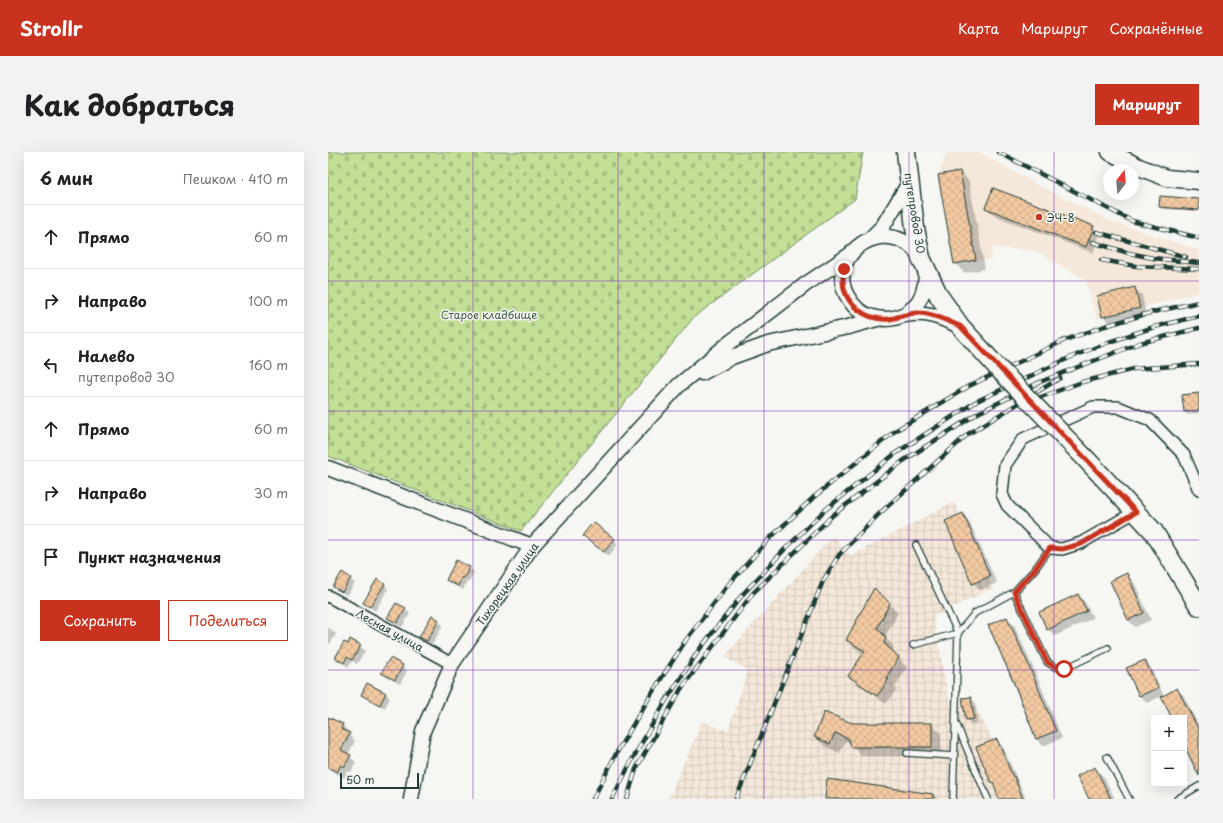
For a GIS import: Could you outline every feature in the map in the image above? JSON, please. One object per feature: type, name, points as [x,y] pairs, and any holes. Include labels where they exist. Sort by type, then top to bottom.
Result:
[{"type":"main road","name":"путепровод 30","points":[[906,152],[924,264],[939,296],[960,326],[997,367],[1154,532],[1199,606]]},
{"type":"main road","points":[[1116,153],[1139,167],[1167,178],[1199,181]]},
{"type":"street","points":[[679,385],[728,344],[800,289],[848,256],[858,246],[870,239],[883,226],[910,183]]},
{"type":"street","points":[[870,239],[885,236],[899,239],[912,246],[924,264],[926,284],[922,296],[915,307],[904,315]]},
{"type":"street","points":[[848,256],[844,269],[843,282],[846,295],[854,306],[864,314],[877,319]]},
{"type":"street","points":[[679,385],[732,358],[768,344],[848,327],[877,319],[891,319],[919,313],[930,315],[960,326]]},
{"type":"street","name":"Тихорецкая улица","points":[[411,799],[423,731],[452,664],[532,546],[679,385]]},
{"type":"street","points":[[1136,512],[1081,544],[1062,549],[1050,548],[1007,505],[1002,494],[1005,465],[1023,440],[1093,407],[1118,407],[1150,420],[1184,455],[1199,490]]},
{"type":"street","points":[[328,468],[532,546]]},
{"type":"street","name":"Лесная улица","points":[[328,596],[452,664]]},
{"type":"lane","points":[[916,545],[958,633],[953,799]]},
{"type":"lane","points":[[913,645],[958,633],[975,613],[1014,592],[1035,569],[1050,548]]},
{"type":"lane","points":[[1014,592],[1047,662],[1055,667],[1064,669],[1108,648]]},
{"type":"lane","points":[[955,721],[988,799]]},
{"type":"lane","points":[[907,753],[954,756]]},
{"type":"lane","points":[[1107,757],[1129,799]]},
{"type":"lane","points":[[1176,799],[1199,786]]},
{"type":"shaded area","points":[[947,152],[979,152],[1036,184],[1113,222],[1199,250],[1199,292],[1097,318],[1085,279],[1034,250],[991,248],[992,259],[954,264],[938,175]]},
{"type":"shaded area","points":[[954,502],[993,588],[933,617],[949,700],[975,706],[1023,799],[668,799],[702,722],[728,731],[748,670],[724,657],[833,536],[851,556]]},
{"type":"green space","name":"Старое кладбище","points":[[328,152],[863,152],[855,199],[694,317],[521,531],[328,456]]},
{"type":"building","points":[[960,171],[976,260],[954,264],[938,175]]},
{"type":"building","name":"ЭЧ-8","points":[[993,188],[1094,226],[1086,247],[985,208]]},
{"type":"building","points":[[1160,196],[1199,199],[1199,210],[1159,207]]},
{"type":"building","points":[[1135,287],[1140,308],[1102,317],[1097,296]]},
{"type":"building","points":[[1199,393],[1199,410],[1184,412],[1182,395]]},
{"type":"building","points":[[963,513],[990,576],[972,584],[945,521]]},
{"type":"building","points":[[593,522],[615,539],[604,552],[582,536]]},
{"type":"building","points":[[456,560],[470,567],[464,578],[462,577],[458,586],[446,580]]},
{"type":"building","points":[[342,572],[351,578],[342,592],[333,587]]},
{"type":"building","points":[[1127,573],[1144,613],[1128,620],[1110,581]]},
{"type":"building","points":[[377,579],[385,584],[370,607],[363,603]]},
{"type":"building","points":[[874,588],[890,603],[877,628],[886,637],[884,643],[899,657],[886,678],[889,679],[877,696],[848,676],[865,651],[846,640]]},
{"type":"building","points":[[1078,594],[1087,611],[1047,630],[1039,612]]},
{"type":"building","points":[[396,603],[406,608],[397,623],[387,618]]},
{"type":"building","points":[[432,615],[439,620],[427,641],[419,637]]},
{"type":"building","points":[[1007,617],[1056,731],[1036,739],[1014,683],[988,625]]},
{"type":"building","points":[[350,639],[361,645],[352,660],[347,657],[344,663],[335,658],[344,642],[348,644]]},
{"type":"building","points":[[390,658],[403,665],[395,680],[381,673]]},
{"type":"building","points":[[1145,660],[1158,688],[1139,696],[1126,668]]},
{"type":"building","points":[[367,683],[386,693],[380,705],[361,695]]},
{"type":"building","points":[[1177,688],[1199,730],[1199,776],[1187,751],[1187,715],[1170,715],[1161,697]]},
{"type":"building","points":[[971,697],[974,719],[966,720],[962,698]]},
{"type":"building","points":[[824,712],[852,723],[932,723],[932,747],[851,747],[849,739],[835,733],[830,744],[814,737]]},
{"type":"building","points":[[328,717],[343,724],[341,729],[350,733],[341,750],[351,755],[344,767],[341,765],[337,772],[328,767]]},
{"type":"building","points":[[997,739],[1023,799],[999,799],[993,782],[991,782],[976,747]]},
{"type":"building","points":[[1095,767],[1111,799],[1089,799],[1077,776]]},
{"type":"building","points":[[827,779],[933,794],[933,799],[825,799]]},
{"type":"railway","points":[[998,152],[1132,221],[1199,238]]},
{"type":"railway","points":[[1096,232],[1186,257]]},
{"type":"railway","points":[[1092,242],[1129,253],[1153,258],[1199,263]]},
{"type":"railway","points":[[1101,260],[1136,266],[1199,269]]},
{"type":"railway","points":[[593,799],[617,752],[650,696],[686,640],[728,585],[770,538],[814,497],[895,431],[969,386],[1065,340],[1105,326],[1153,312],[1199,302]]},
{"type":"railway","points":[[612,799],[665,702],[699,650],[743,594],[784,550],[825,510],[896,453],[977,401],[1069,358],[1109,342],[1154,327],[1199,316]]},
{"type":"railway","points":[[627,799],[636,769],[681,689],[753,593],[833,515],[903,461],[978,413],[1040,382],[1140,343],[1199,328]]},
{"type":"railway","points":[[1030,401],[1082,382],[1134,369],[1199,364]]},
{"type":"railway","points":[[736,799],[823,581],[839,555],[879,514],[968,434],[1060,378]]},
{"type":"place","name":"ЭЧ-8","points":[[1039,217]]},
{"type":"route","points":[[844,269],[843,282],[846,295],[854,306],[864,314],[877,319],[891,319],[919,313],[936,316],[960,326],[997,367],[1136,512],[1081,544],[1062,549],[1050,548],[1035,569],[1014,592],[1047,662],[1055,667],[1064,669]]}]
